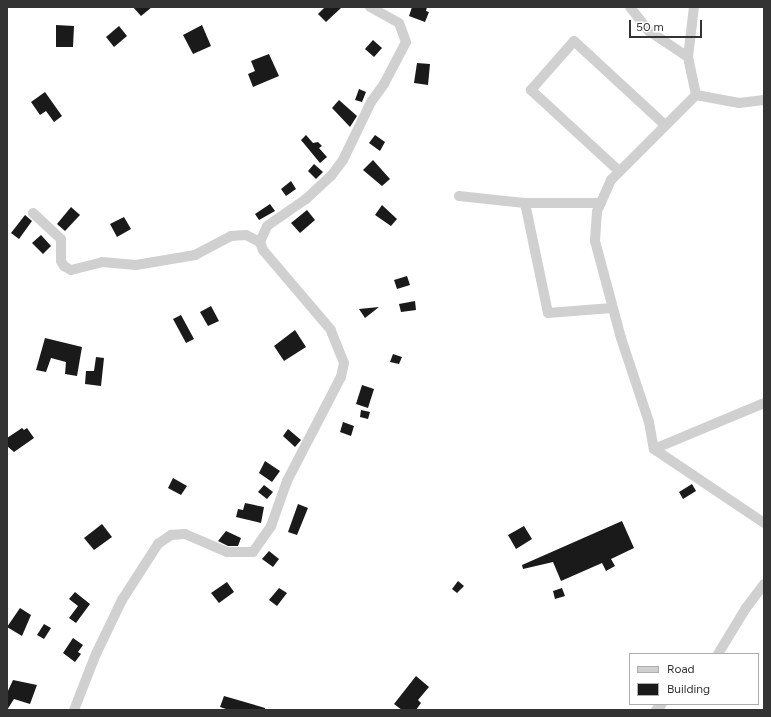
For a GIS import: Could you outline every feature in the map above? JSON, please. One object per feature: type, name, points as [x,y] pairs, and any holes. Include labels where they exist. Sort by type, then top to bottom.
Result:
[{"type":"street","points":[[74,710],[96,654],[122,600],[158,544],[170,535],[185,534],[227,552],[253,552],[271,526],[287,481],[341,377],[344,363],[332,330],[262,250],[260,242],[267,226],[306,199],[331,176],[343,160],[371,102],[384,84],[406,42],[399,23],[370,7]]},
{"type":"street","points":[[630,7],[649,31],[688,57]]},
{"type":"street","points":[[694,7],[688,57],[696,95]]},
{"type":"street","points":[[619,171],[531,90],[574,41],[665,124]]},
{"type":"street","points":[[696,95],[739,103],[764,100]]},
{"type":"street","points":[[696,95],[665,124],[611,180],[597,212],[595,241],[612,308],[649,422],[654,449],[764,524]]},
{"type":"street","points":[[459,196],[525,203],[601,203]]},
{"type":"street","points":[[525,203],[548,313],[612,308]]},
{"type":"street","points":[[33,213],[61,239],[61,261],[64,266],[71,270],[102,262],[136,265],[195,254],[231,236],[246,235],[260,242]]},
{"type":"street","points":[[654,449],[764,403]]},
{"type":"street","points":[[719,653],[746,608],[764,584]]},
{"type":"building","points":[[133,7],[152,7],[141,16]]},
{"type":"building","points":[[325,7],[342,7],[326,22],[318,14]]},
{"type":"building","points":[[412,7],[427,7],[426,11],[429,12],[425,22],[409,16]]},
{"type":"building","points":[[56,25],[74,26],[73,47],[56,47]]},
{"type":"building","points":[[202,25],[211,46],[193,54],[183,35]]},
{"type":"building","points":[[119,26],[127,36],[114,47],[106,37]]},
{"type":"building","points":[[373,40],[382,48],[374,57],[365,49]]},
{"type":"building","points":[[269,54],[279,76],[253,87],[248,74],[255,71],[251,61]]},
{"type":"building","points":[[417,63],[430,64],[428,85],[414,83]]},
{"type":"building","points":[[359,89],[366,92],[362,102],[355,100]]},
{"type":"building","points":[[45,92],[62,116],[54,122],[46,111],[40,115],[31,102]]},
{"type":"building","points":[[339,100],[357,116],[350,127],[332,108]]},
{"type":"building","points":[[306,135],[313,143],[318,142],[322,146],[319,148],[327,157],[320,163],[301,140]]},
{"type":"building","points":[[375,135],[385,142],[380,151],[369,143]]},
{"type":"building","points":[[373,160],[390,179],[382,186],[363,170]]},
{"type":"building","points":[[314,164],[323,172],[316,179],[308,171]]},
{"type":"building","points":[[291,181],[296,189],[286,196],[281,189]]},
{"type":"building","points":[[270,204],[275,211],[259,220],[255,214]]},
{"type":"building","points":[[382,205],[397,219],[391,226],[375,215]]},
{"type":"building","points":[[71,207],[80,215],[65,231],[57,224]]},
{"type":"building","points":[[307,210],[315,220],[300,233],[291,223]]},
{"type":"building","points":[[25,215],[32,221],[19,239],[11,233]]},
{"type":"building","points":[[124,217],[131,229],[117,237],[110,224]]},
{"type":"building","points":[[41,235],[51,246],[43,254],[32,243]]},
{"type":"building","points":[[407,276],[410,285],[397,289],[394,280]]},
{"type":"building","points":[[415,301],[416,310],[401,312],[399,304]]},
{"type":"building","points":[[211,306],[219,321],[208,326],[200,312]]},
{"type":"building","points":[[379,307],[365,318],[359,309]]},
{"type":"building","points":[[181,315],[194,339],[186,343],[173,319]]},
{"type":"building","points":[[295,330],[306,347],[284,361],[274,346]]},
{"type":"building","points":[[45,338],[82,347],[77,376],[65,374],[66,362],[51,358],[46,372],[36,370]]},
{"type":"building","points":[[393,354],[402,357],[399,364],[390,362]]},
{"type":"building","points":[[96,357],[104,358],[101,386],[85,384],[86,371],[94,371]]},
{"type":"building","points":[[362,385],[374,389],[368,408],[356,404]]},
{"type":"building","points":[[361,410],[370,412],[368,419],[360,417]]},
{"type":"building","points":[[343,422],[354,426],[351,436],[340,432]]},
{"type":"building","points":[[22,428],[24,430],[27,428],[34,438],[14,452],[7,446],[7,438]]},
{"type":"building","points":[[288,429],[301,440],[295,447],[283,436]]},
{"type":"building","points":[[265,461],[280,471],[272,482],[259,473]]},
{"type":"building","points":[[173,478],[187,486],[181,495],[168,488]]},
{"type":"building","points":[[692,484],[696,491],[683,499],[679,492]]},
{"type":"building","points":[[264,485],[273,492],[267,499],[258,492]]},
{"type":"building","points":[[245,503],[264,507],[261,523],[236,517],[238,509],[243,510]]},
{"type":"building","points":[[298,504],[308,508],[297,535],[288,532]]},
{"type":"building","points":[[622,521],[634,548],[611,559],[615,566],[606,571],[602,563],[561,581],[553,562],[523,569],[522,565]]},
{"type":"building","points":[[102,524],[112,537],[94,550],[84,538]]},
{"type":"building","points":[[524,526],[532,539],[516,549],[508,535]]},
{"type":"building","points":[[226,531],[241,538],[238,546],[228,546],[218,541]]},
{"type":"building","points":[[269,551],[279,559],[273,567],[262,559]]},
{"type":"building","points":[[458,581],[464,586],[457,593],[452,589]]},
{"type":"building","points":[[227,582],[234,592],[219,603],[211,593]]},
{"type":"building","points":[[279,588],[287,593],[277,606],[269,600]]},
{"type":"building","points":[[562,588],[565,596],[555,599],[553,591]]},
{"type":"building","points":[[75,592],[90,604],[76,623],[69,618],[78,606],[69,599]]},
{"type":"building","points":[[20,608],[31,615],[22,636],[7,627]]},
{"type":"building","points":[[44,624],[51,628],[44,639],[37,635]]},
{"type":"building","points":[[73,638],[83,645],[78,652],[81,654],[75,662],[63,653]]},
{"type":"building","points":[[416,676],[429,687],[418,700],[421,703],[416,710],[402,710],[394,704]]},
{"type":"building","points":[[13,680],[37,685],[30,704],[14,699],[7,710],[7,693]]},
{"type":"building","points":[[224,696],[265,708],[265,710],[229,710],[220,707]]}]
